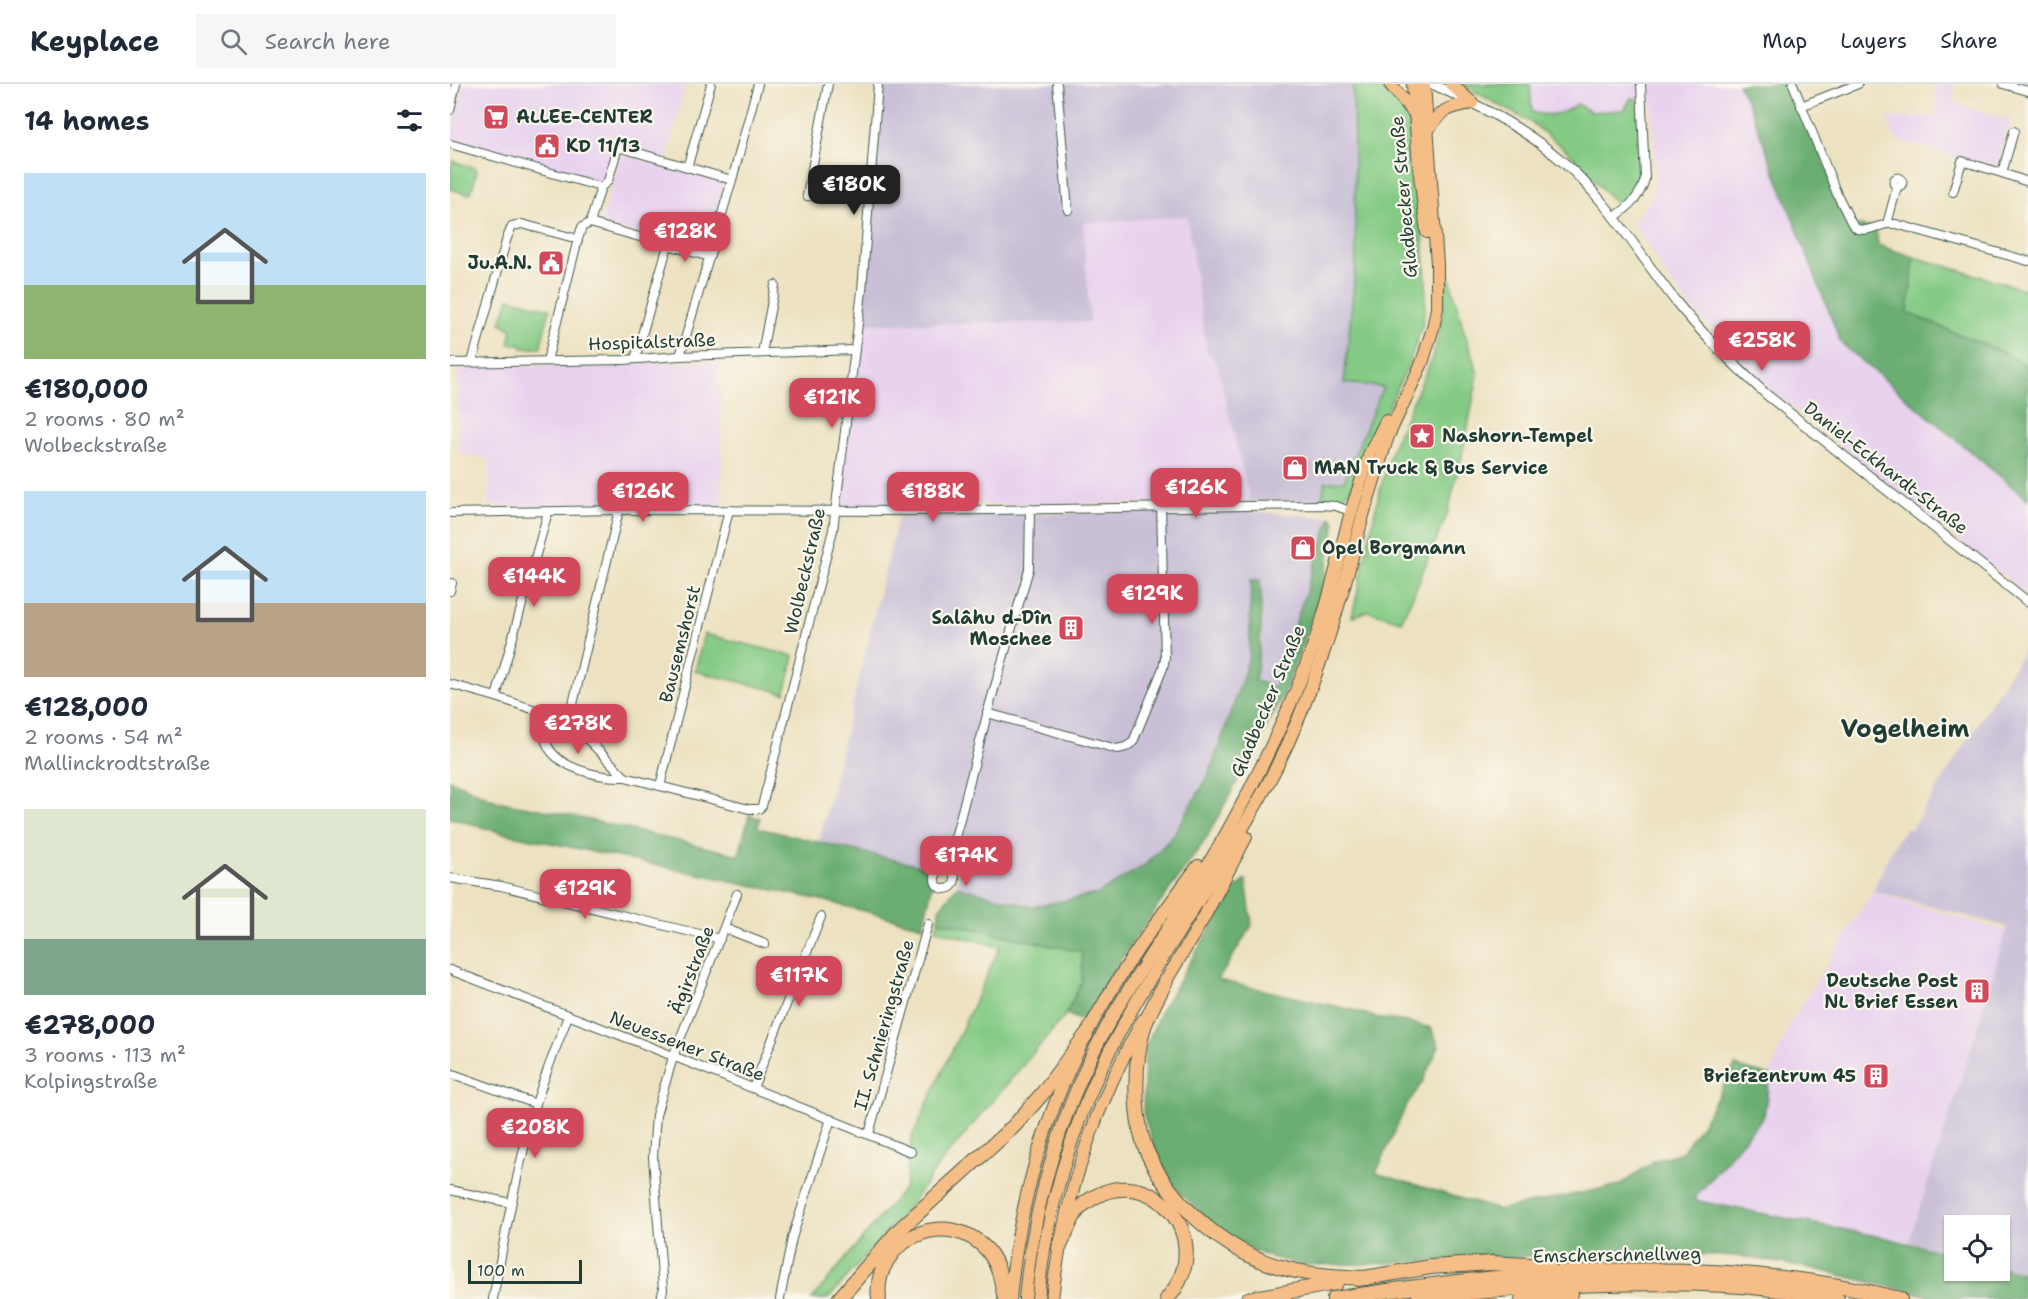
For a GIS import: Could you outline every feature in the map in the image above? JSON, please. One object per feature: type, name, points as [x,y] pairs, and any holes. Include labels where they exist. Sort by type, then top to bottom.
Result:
[{"type":"highway","points":[[1166,981],[1143,1030],[1137,1066],[1136,1092],[1147,1152],[1168,1186],[1203,1224],[1228,1245],[1276,1266],[1305,1273],[1367,1278]]},
{"type":"highway","points":[[839,1299],[899,1230],[1014,1126],[1042,1094],[1086,1035]]},
{"type":"highway","points":[[1059,1248],[1082,1205],[1100,1194],[1118,1188],[1151,1195],[1166,1205],[1177,1218],[1184,1234],[1187,1251],[1185,1268],[1179,1284],[1167,1299]]},
{"type":"highway","points":[[879,1299],[881,1271],[890,1254],[903,1241],[920,1233],[938,1229],[956,1232],[974,1239],[988,1251],[998,1267],[1005,1299]]},
{"type":"highway","points":[[1248,1299],[1431,1267],[1491,1263],[1607,1270]]},
{"type":"highway","name":"Emscherschnellweg","points":[[1334,1299],[1502,1276],[1607,1270],[1739,1273],[1827,1284],[1900,1299]]},
{"type":"highway","name":"Emscherschnellweg","points":[[1418,1299],[1504,1289],[1596,1284],[1695,1284],[1767,1289],[1838,1299]]},
{"type":"highway","points":[[1522,1299],[1695,1284]]},
{"type":"main road","points":[[1390,84],[1414,113]]},
{"type":"main road","name":"Gladbecker Straße","points":[[1038,1299],[1046,1239],[1060,1181],[1070,1147],[1094,1084],[1117,1036],[1267,786],[1304,707],[1346,583],[1357,513],[1370,453],[1418,352],[1428,313],[1430,290],[1428,235],[1414,113],[1413,84]]},
{"type":"main road","name":"Gladbecker Straße","points":[[1025,1299],[1034,1237],[1047,1177],[1069,1110],[1082,1079],[1114,1014],[1231,826],[1273,742],[1319,628],[1357,513],[1388,436],[1422,363],[1437,308],[1437,264],[1424,84]]},
{"type":"main road","points":[[1451,84],[1472,103]]},
{"type":"main road","points":[[1426,132],[1440,112],[1472,103]]},
{"type":"main road","points":[[1052,1299],[1059,1248],[1073,1185],[1094,1120],[1121,1059],[1227,877],[1248,834],[1267,786]]},
{"type":"main road","points":[[1010,1299],[1019,1234],[1033,1174],[1055,1105],[1086,1035],[1128,963],[1231,826]]},
{"type":"street","points":[[450,110],[456,84]]},
{"type":"street","points":[[687,168],[711,84]]},
{"type":"street","points":[[680,356],[758,84]]},
{"type":"street","points":[[828,84],[807,196],[868,200]]},
{"type":"street","name":"Wolbeckstraße","points":[[660,786],[749,809],[759,809],[762,806],[833,530],[862,291],[878,84]]},
{"type":"street","points":[[1057,84],[1068,210]]},
{"type":"street","name":"Daniel-Eckhardt-Straße","points":[[1432,84],[1517,127],[1561,160],[1615,217],[1677,302],[1720,351],[1750,380],[2028,602]]},
{"type":"street","points":[[1615,217],[1633,203],[1645,179],[1641,84]]},
{"type":"street","points":[[1793,84],[1843,206],[1857,229],[1866,230],[1887,225],[1905,226],[2028,261]]},
{"type":"street","points":[[1802,106],[1858,84]]},
{"type":"street","points":[[2003,84],[2028,91]]},
{"type":"street","points":[[2002,173],[2014,131]]},
{"type":"street","points":[[450,144],[601,187]]},
{"type":"street","points":[[590,223],[601,187],[608,181],[618,147],[732,180]]},
{"type":"street","points":[[1953,192],[1962,161],[2028,182]]},
{"type":"street","points":[[1887,225],[1897,187]]},
{"type":"street","points":[[547,361],[578,239],[582,226],[585,224],[590,223],[710,257]]},
{"type":"street","points":[[472,362],[512,226],[522,224],[578,239]]},
{"type":"street","points":[[635,359],[668,245]]},
{"type":"street","points":[[762,352],[775,285]]},
{"type":"street","name":"Hospitalstraße","points":[[450,363],[635,359],[762,352],[855,350]]},
{"type":"street","points":[[450,513],[1320,505],[1336,506],[1357,513]]},
{"type":"street","points":[[987,713],[1117,749],[1133,742],[1165,658],[1161,507]]},
{"type":"street","points":[[947,869],[987,713],[1029,569],[1030,509]]},
{"type":"street","points":[[569,721],[619,510]]},
{"type":"street","name":"Bausemshorst","points":[[660,786],[729,510]]},
{"type":"street","points":[[496,697],[548,512]]},
{"type":"street","points":[[450,684],[569,721],[625,777]]},
{"type":"street","points":[[549,715],[545,728],[545,739],[557,759],[566,766],[660,786]]},
{"type":"street","points":[[450,878],[501,886],[720,939]]},
{"type":"street","name":"Ägirstraße","points":[[661,1299],[663,1290],[652,1157],[656,1115],[674,1057],[737,894]]},
{"type":"street","points":[[753,1088],[821,917]]},
{"type":"street","name":"II. Schnieringstraße","points":[[869,1134],[928,924]]},
{"type":"street","points":[[724,928],[765,944]]},
{"type":"street","name":"Neuessener Straße","points":[[450,970],[911,1152]]},
{"type":"street","points":[[493,1299],[511,1203],[536,1104],[568,1016]]},
{"type":"street","points":[[450,1073],[536,1104]]},
{"type":"street","points":[[780,1299],[792,1238],[831,1119]]},
{"type":"street","points":[[450,1190],[511,1203]]},
{"type":"shaded area","points":[[464,84],[686,84],[666,160],[617,147],[603,185],[450,143]]},
{"type":"shaded area","points":[[947,84],[1384,84],[1426,282],[1425,308],[1422,326],[1409,364],[1348,493],[1339,499],[1250,502],[1217,363],[1207,352],[1187,216],[1083,223],[1090,322],[861,324],[883,88]]},
{"type":"shaded area","points":[[1530,84],[1738,84],[1750,108],[1841,343],[2028,500],[2028,595],[1773,392],[1749,371],[1680,295],[1632,222],[1647,206],[1653,193],[1656,174],[1651,98],[1631,98],[1624,110],[1591,112],[1577,104],[1566,112],[1545,116],[1532,112]]},
{"type":"shaded area","points":[[1936,84],[1954,84],[1954,103],[2011,120],[1997,169],[1895,139],[1887,118],[1936,116]]},
{"type":"shaded area","points":[[621,154],[726,182],[705,253],[601,224]]},
{"type":"shaded area","points":[[1188,216],[1207,352],[1217,363],[1250,502],[839,506],[861,324],[1090,322],[1083,222]]},
{"type":"shaded area","points":[[720,361],[722,507],[489,506],[489,459],[459,454],[457,373],[464,367]]},
{"type":"shaded area","points":[[1244,511],[1331,517],[1274,687],[1255,682],[1262,639],[1263,610],[1260,580],[1251,580],[1249,656],[1208,777],[1172,837],[1146,865],[1098,894],[1032,907],[957,886],[961,870],[938,864],[934,869],[819,841],[898,517]]},
{"type":"shaded area","points":[[2028,644],[2028,1275],[2010,1270],[2010,1215],[1944,1215],[1944,1252],[1909,1242],[2007,927],[1873,891],[1892,848],[1907,827],[1911,830]]},
{"type":"shaded area","points":[[1873,891],[1900,901],[2006,931],[1909,1242],[1693,1200],[1764,1116],[1770,1076],[1788,1027]]},
{"type":"green space","points":[[1353,84],[1384,84],[1393,90],[1409,116],[1423,235],[1425,308],[1422,326],[1409,364],[1362,461],[1351,490],[1339,499],[1322,499],[1325,482],[1344,481],[1383,387],[1344,383],[1356,264]]},
{"type":"green space","points":[[1461,84],[1530,84],[1532,112],[1544,114],[1561,113],[1577,104],[1591,112],[1624,110],[1631,98],[1637,99],[1640,161],[1634,192],[1627,201],[1616,204],[1573,156],[1532,123]]},
{"type":"green space","points":[[1738,84],[1791,84],[1851,225],[1876,228],[1878,245],[1914,257],[1908,313],[2009,355],[2028,367],[2028,500],[1841,343],[1750,108]]},
{"type":"green space","points":[[453,161],[475,168],[477,171],[471,193],[450,189],[450,171]]},
{"type":"green space","points":[[1441,245],[1478,374],[1465,443],[1447,515],[1401,621],[1368,611],[1352,617],[1378,498],[1392,448],[1430,363],[1437,341],[1444,305],[1445,279]]},
{"type":"green space","points":[[1914,257],[2028,290],[2028,367],[2009,355],[1908,313]]},
{"type":"green space","points":[[509,298],[550,309],[540,348],[522,348],[521,344],[509,344],[512,330],[501,323]]},
{"type":"green space","points":[[1331,517],[1335,521],[1324,584],[1281,700],[1206,839],[1133,941],[1082,1021],[1066,1014],[1082,981],[1082,952],[938,921],[939,909],[957,886],[1032,907],[1098,894],[1145,865],[1172,837],[1208,777],[1249,656],[1251,580],[1260,580],[1261,593],[1261,630],[1255,681],[1274,687]]},
{"type":"green space","points":[[704,634],[794,656],[785,693],[695,671]]},
{"type":"green space","points":[[450,780],[496,801],[555,812],[739,855],[749,815],[760,818],[758,828],[934,869],[930,879],[932,887],[923,926],[821,900],[503,833],[450,818]]},
{"type":"green space","points":[[1246,880],[1252,925],[1218,980],[1353,1010],[1381,1019],[1431,1028],[1439,1046],[1422,1083],[1405,1108],[1376,1173],[1499,1210],[1620,1185],[1654,1161],[1682,1152],[1703,1122],[1735,1066],[1770,1076],[1764,1116],[1693,1200],[1887,1238],[1944,1252],[1944,1281],[2010,1281],[2010,1270],[2028,1275],[2028,1299],[1943,1299],[1810,1268],[1740,1256],[1634,1252],[1301,1265],[1264,1255],[1228,1239],[1179,1192],[1160,1165],[1143,1113],[1145,1049],[1161,1010],[1233,891]]},
{"type":"green space","points":[[938,921],[1083,952],[1082,981],[1066,1014],[938,1166],[911,1204],[828,1299],[812,1299],[905,1187],[912,1137],[1000,947],[936,930]]},
{"type":"place","name":"ALLEE-CENTER","points":[[496,117]]},
{"type":"place","name":"KD 11/13","points":[[547,146]]},
{"type":"place","name":"Ju.A.N.","points":[[551,263]]},
{"type":"place","name":"Nashorn-Tempel","points":[[1422,436]]},
{"type":"place","name":"MAN Truck & Bus Service","points":[[1295,468]]},
{"type":"place","name":"Opel Borgmann","points":[[1303,548]]},
{"type":"place","name":"Salâhu d-Dîn Moschee","points":[[1071,628]]},
{"type":"place","name":"Deutsche Post NL Brief Essen","points":[[1977,991]]},
{"type":"place","name":"Briefzentrum 45","points":[[1876,1076]]},
{"type":"district","name":"Vogelheim","points":[[1905,729]]}]
